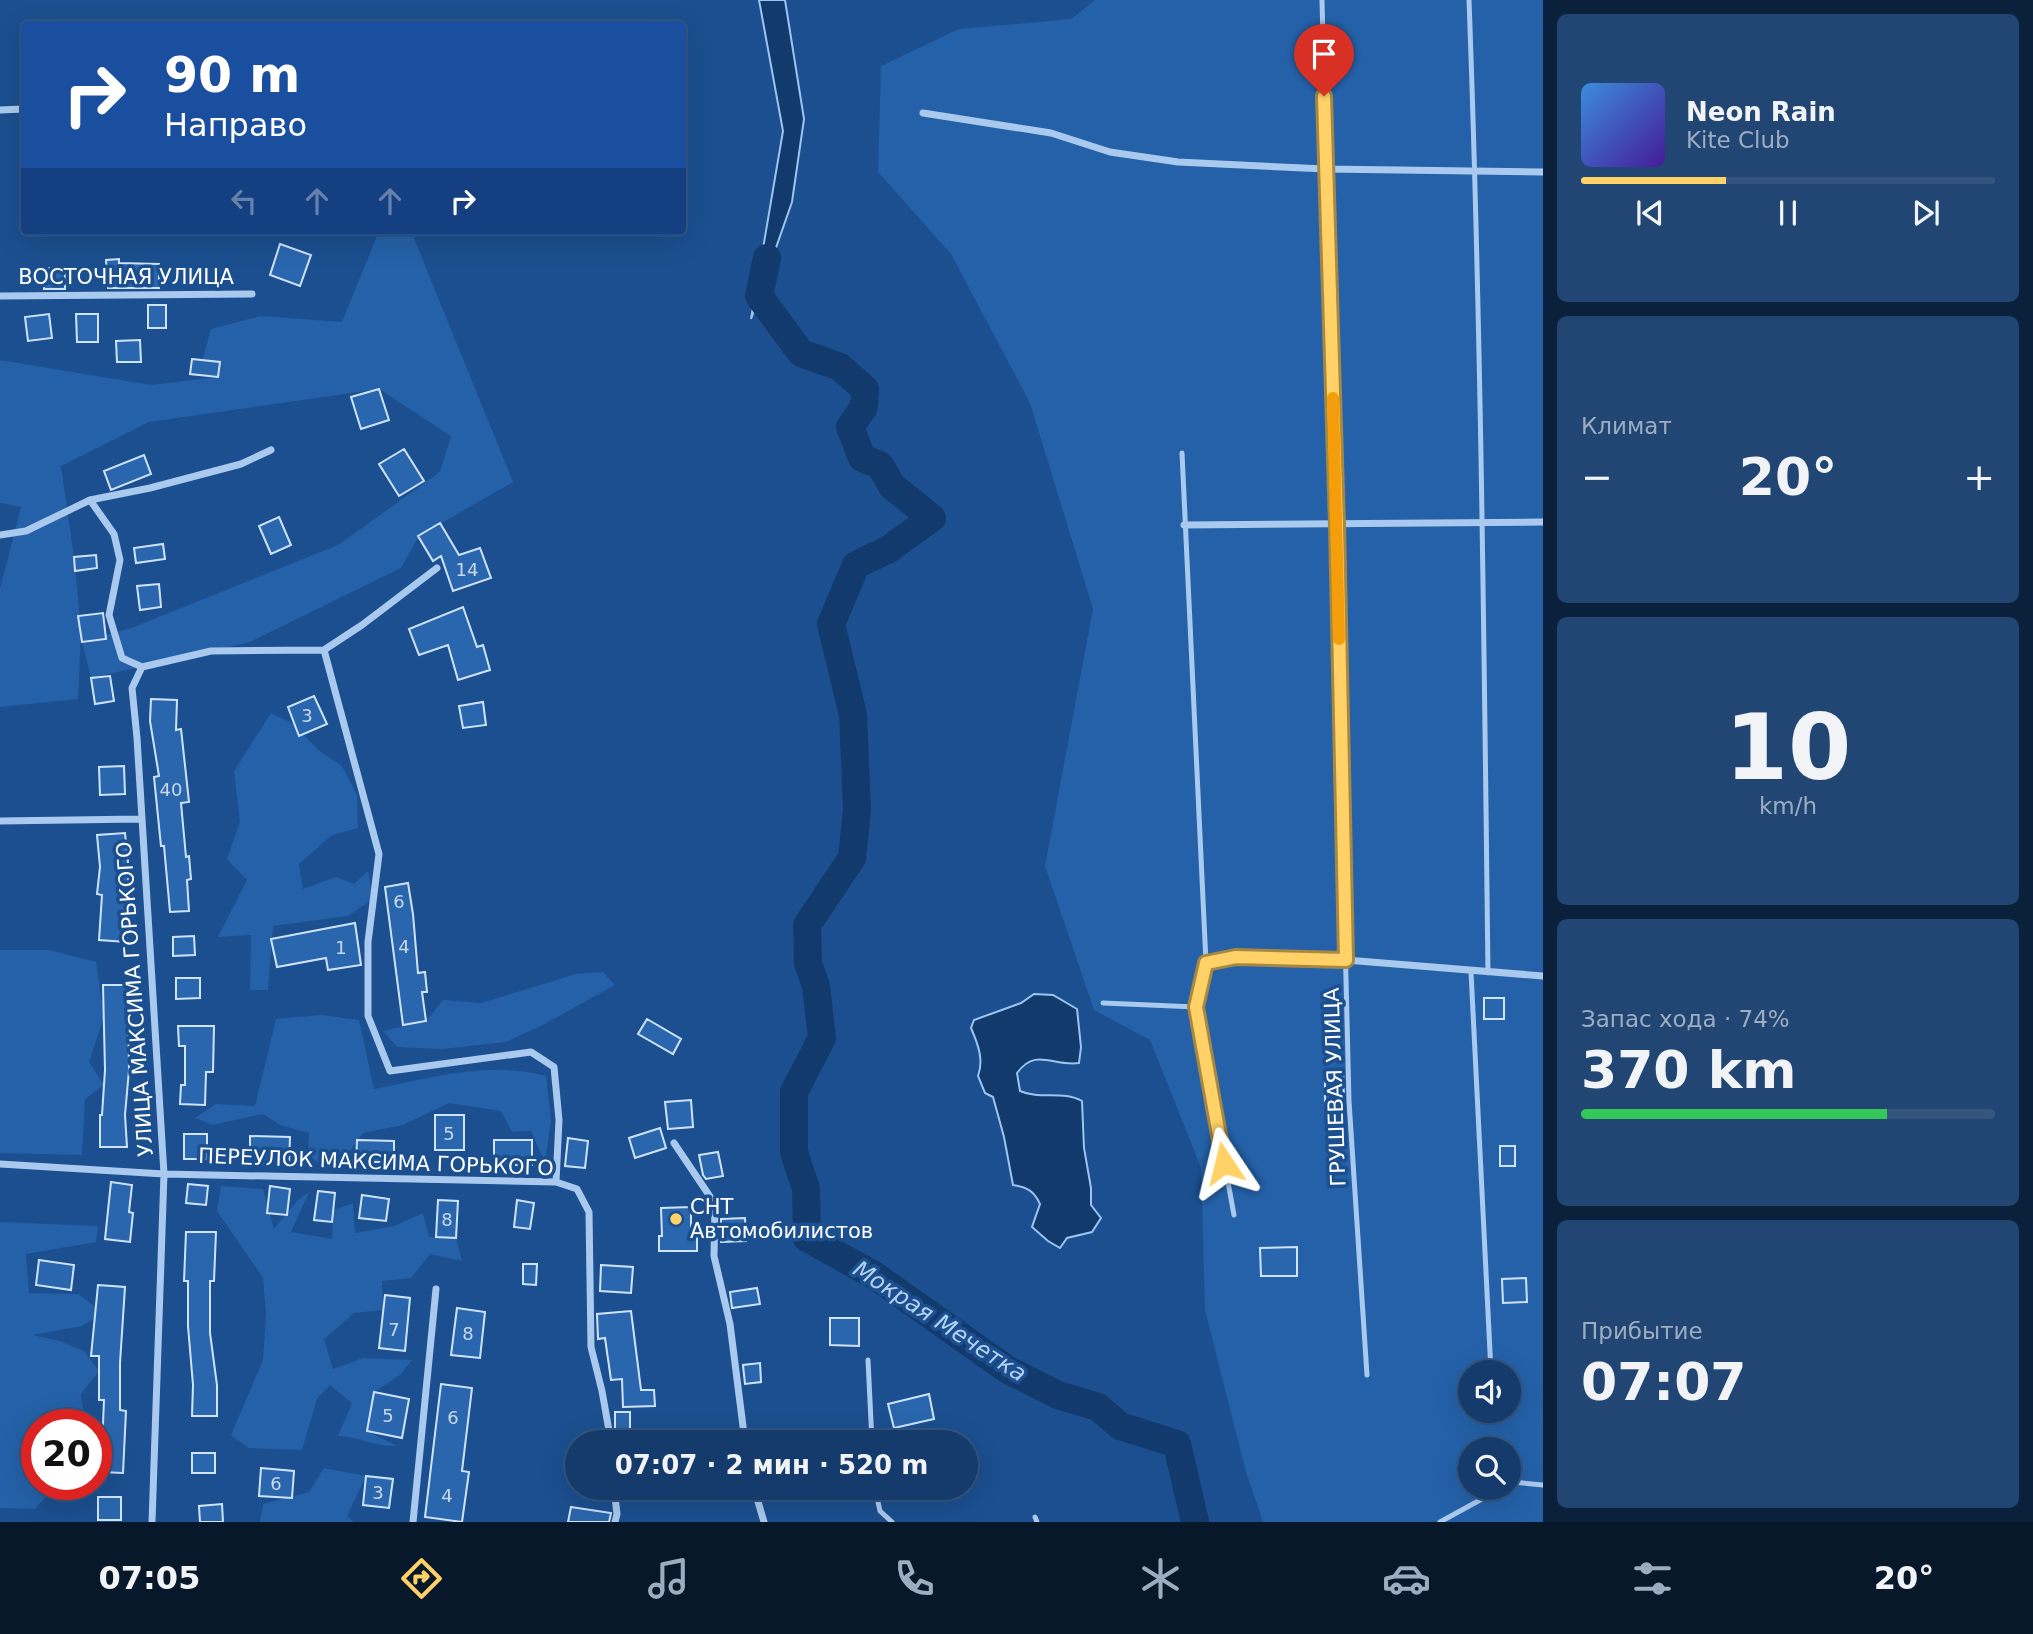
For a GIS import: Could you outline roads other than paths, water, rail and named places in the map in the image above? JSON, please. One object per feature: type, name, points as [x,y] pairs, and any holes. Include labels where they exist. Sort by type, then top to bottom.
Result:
[{"type":"street","points":[[0,110],[21,108]]},
{"type":"street","points":[[923,113],[1051,134],[1110,152],[1178,162],[1325,169],[1543,172]]},
{"type":"street","name":"ВОСТОЧНАЯ УЛИЦА","points":[[0,296],[252,294]]},
{"type":"street","points":[[0,535],[26,531],[90,500],[150,488],[241,464],[271,450]]},
{"type":"street","points":[[90,500],[114,534],[120,560],[110,615],[122,658],[142,667],[211,651],[324,650],[437,568]]},
{"type":"street","points":[[1184,525],[1543,523]]},
{"type":"street","points":[[324,650],[379,855],[368,942],[368,1016],[390,1071],[531,1052],[554,1067],[559,1120],[556,1182]]},
{"type":"street","name":"УЛИЦА МАКСИМА ГОРЬКОГО","points":[[142,667],[132,688],[164,1174],[152,1522]]},
{"type":"street","points":[[0,821],[141,819]]},
{"type":"street","points":[[1206,963],[1236,957],[1346,960],[1543,976]]},
{"type":"street","points":[[674,1143],[715,1204],[714,1256],[730,1324],[743,1430]]},
{"type":"street","name":"ПЕРЕУЛОК МАКСИМА ГОРЬКОГО","points":[[0,1164],[164,1174],[556,1182],[577,1189],[589,1212],[590,1347],[609,1430]]},
{"type":"street","points":[[413,1522],[436,1289]]},
{"type":"street","points":[[615,1500],[615,1522]]},
{"type":"street","points":[[758,1500],[764,1522]]},
{"type":"lane","name":"ГРУШЕВАЯ УЛИЦА","points":[[1322,0],[1337,525],[1349,1101],[1367,1375]]},
{"type":"lane","points":[[1469,0],[1476,172],[1483,523],[1488,973]]},
{"type":"lane","points":[[1182,453],[1206,963],[1196,1007],[1234,1215]]},
{"type":"lane","points":[[1471,972],[1490,1360]]},
{"type":"lane","points":[[1103,1003],[1196,1007]]},
{"type":"lane","points":[[868,1360],[871,1430]]},
{"type":"lane","points":[[1521,1483],[1543,1485]]},
{"type":"lane","points":[[878,1500],[880,1511],[892,1522]]},
{"type":"lane","points":[[1440,1522],[1480,1500]]},
{"type":"waterway","name":"Мокрая Мечетка","points":[[767,258],[759,296],[801,353],[840,367],[865,389],[864,407],[850,427],[862,458],[880,465],[892,486],[932,518],[889,549],[856,565],[831,624],[853,715],[857,810],[852,858],[807,925],[808,963],[816,986],[822,1038],[794,1092],[794,1152],[806,1189],[807,1238],[874,1275],[1008,1370],[1058,1395],[1098,1407],[1120,1426],[1177,1444],[1195,1522]]},
{"type":"place","name":"СНТ Автомобилистов","points":[[676,1219]]}]
